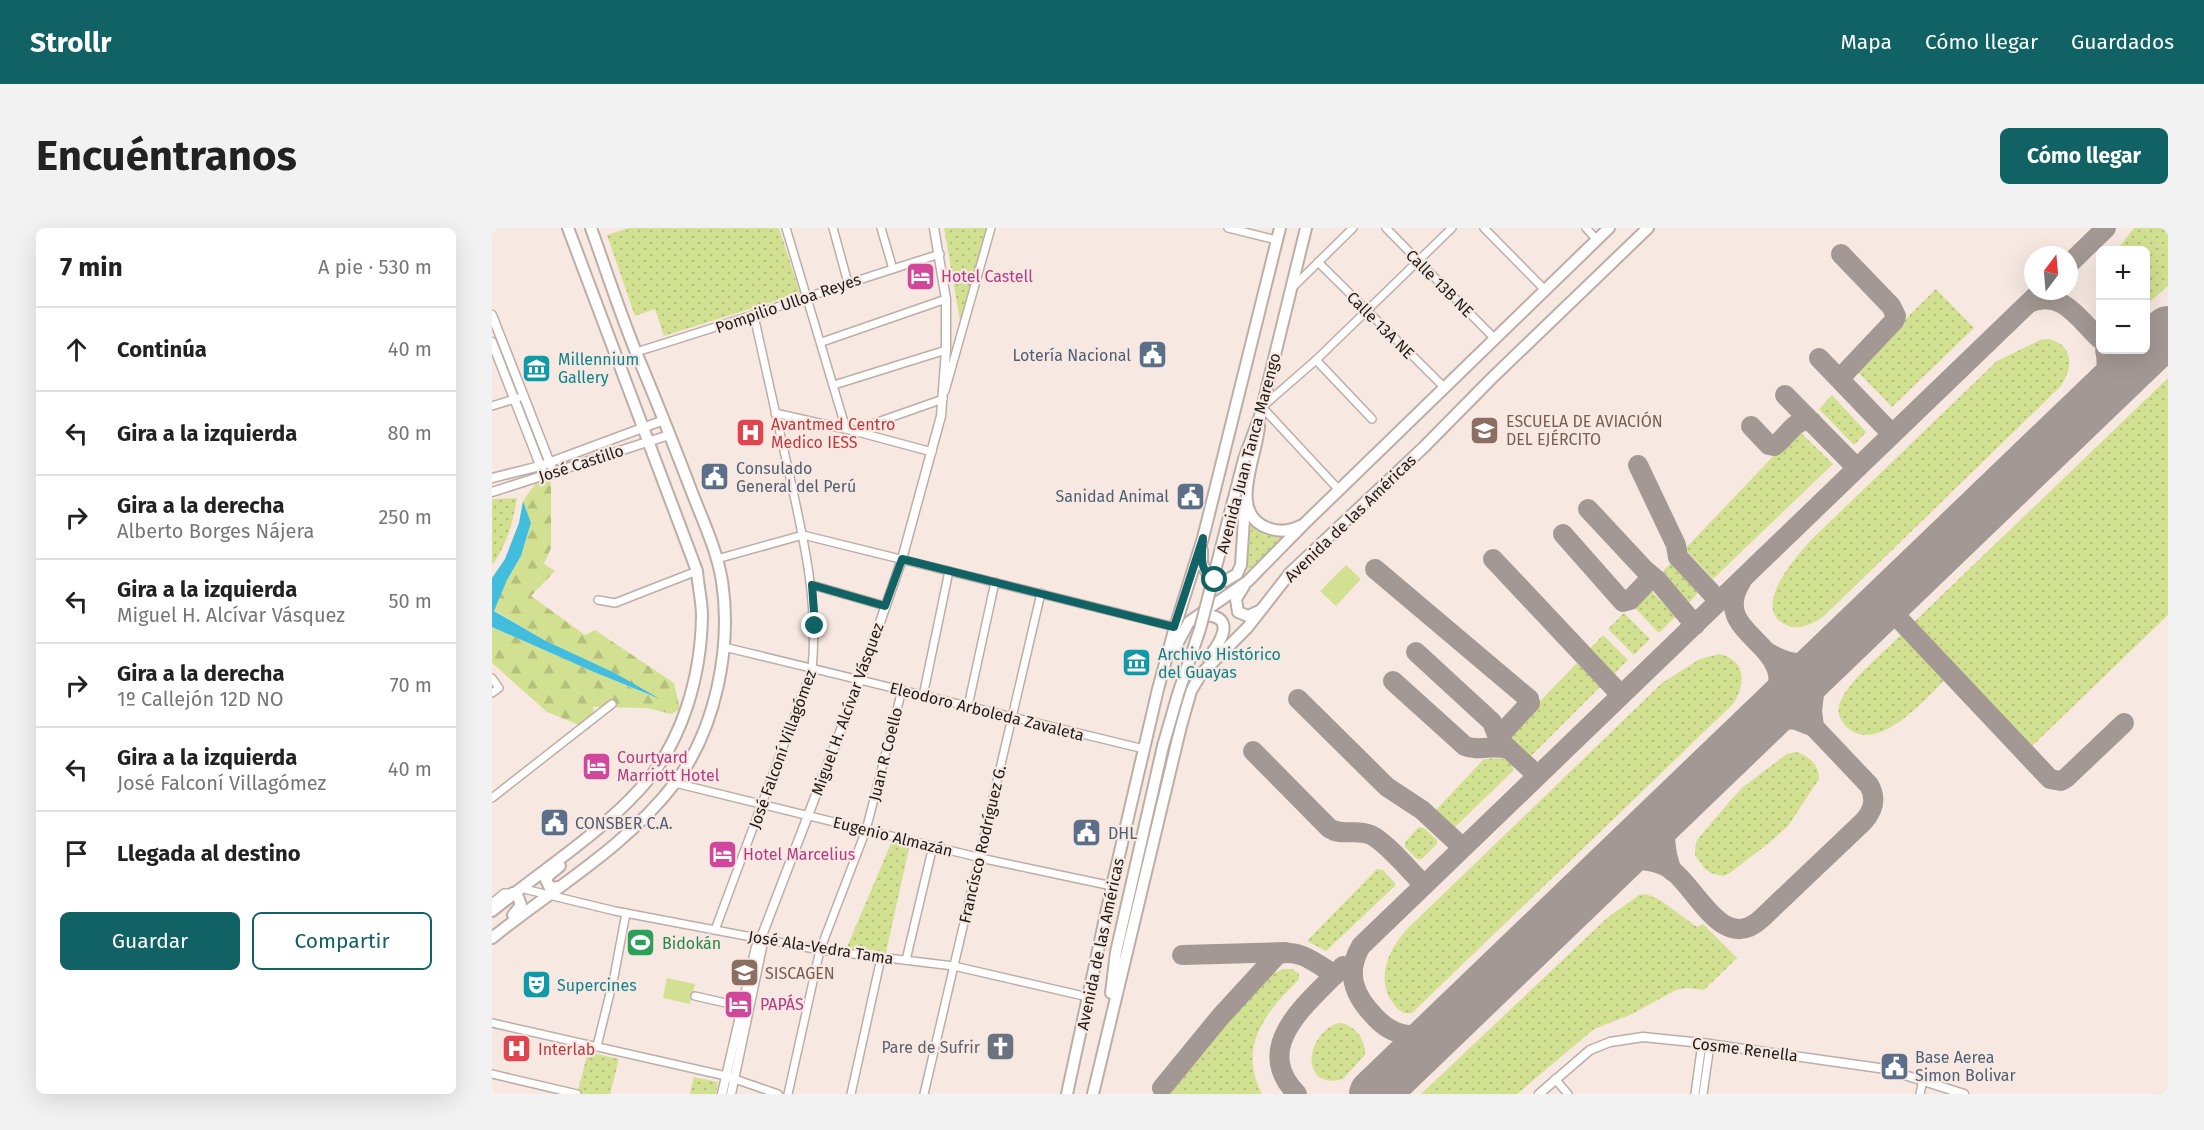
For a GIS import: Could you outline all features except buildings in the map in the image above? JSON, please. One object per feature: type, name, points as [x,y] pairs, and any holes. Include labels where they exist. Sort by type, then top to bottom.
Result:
[{"type":"main road","points":[[492,910],[600,826],[642,788],[661,763],[685,713],[696,673],[702,615],[697,571],[568,228]]},
{"type":"main road","points":[[492,938],[636,827],[686,767],[706,726],[719,686],[724,647],[725,612],[722,580],[717,559],[636,352],[591,228]]},
{"type":"main road","name":"Avenida Juan Tanca Marengo","points":[[1178,629],[1280,228]]},
{"type":"main road","name":"Avenida Juan Tanca Marengo","points":[[1163,746],[1200,629],[1244,459],[1261,412],[1306,228]]},
{"type":"main road","name":"Avenida de las Américas","points":[[1067,1094],[1158,689],[1178,629],[1248,581],[1609,228]]},
{"type":"main road","name":"Avenida de las Américas","points":[[1093,1094],[1191,690],[1207,666],[1246,628],[1290,573],[1424,447],[1492,378],[1648,228]]},
{"type":"main road","points":[[1203,538],[1201,558],[1208,575],[1220,582],[1233,578],[1241,565],[1246,492],[1258,441],[1261,412]]},
{"type":"main road","points":[[1246,492],[1248,511],[1262,526],[1288,531],[1305,523]]},
{"type":"main road","points":[[1248,581],[1236,599],[1236,608],[1244,616],[1252,615],[1260,610]]},
{"type":"main road","points":[[1178,629],[1209,615],[1220,618],[1224,627],[1220,641],[1198,674],[1191,690]]},
{"type":"main road","name":"Avenida de las Américas","points":[[1106,1041],[1116,952],[1163,746]]},
{"type":"main road","points":[[1143,836],[1163,803]]},
{"type":"main road","points":[[559,887],[553,889],[549,887],[546,882],[548,876],[589,844],[600,826]]},
{"type":"main road","points":[[492,933],[521,907],[516,891]]},
{"type":"street","points":[[786,228],[850,430]]},
{"type":"street","points":[[832,228],[848,283]]},
{"type":"street","points":[[881,228],[893,268]]},
{"type":"street","name":"Miguel H. Alcívar Vásquez","points":[[731,1094],[730,1078],[756,947],[860,680],[902,559],[932,452],[943,398],[946,350],[946,299],[934,228]]},
{"type":"street","points":[[850,430],[943,398],[991,228]]},
{"type":"street","points":[[1228,228],[1277,240]]},
{"type":"street","points":[[1291,289],[1353,228]]},
{"type":"street","name":"Calle 13B NE","points":[[1386,228],[1495,339]]},
{"type":"street","points":[[1339,490],[1261,412],[1452,228]]},
{"type":"street","points":[[1484,228],[1545,290]]},
{"type":"street","points":[[1586,228],[1597,240]]},
{"type":"street","name":"Pompilio Ulloa Reyes","points":[[636,352],[754,316],[808,296],[940,254]]},
{"type":"street","name":"Calle 13A NE","points":[[1318,262],[1445,388]]},
{"type":"street","points":[[822,342],[946,299]]},
{"type":"street","points":[[492,315],[554,472]]},
{"type":"street","name":"José Falconí Villagómez","points":[[715,930],[812,669],[815,641],[812,585],[803,534],[754,316]]},
{"type":"street","points":[[492,342],[544,475]]},
{"type":"street","points":[[834,385],[946,350]]},
{"type":"street","points":[[1316,360],[1372,419]]},
{"type":"street","points":[[492,406],[524,397]]},
{"type":"street","points":[[775,413],[932,452]]},
{"type":"street","name":"José Castillo","points":[[492,478],[540,466],[664,420]]},
{"type":"street","name":"José Castillo","points":[[492,492],[669,435]]},
{"type":"street","points":[[717,559],[803,534],[1178,629]]},
{"type":"street","points":[[598,600],[615,603],[697,571]]},
{"type":"street","points":[[923,696],[950,571]]},
{"type":"street","points":[[968,706],[995,582]]},
{"type":"street","points":[[812,585],[885,606]]},
{"type":"street","name":"Francísco Rodríguez G.","points":[[924,1094],[1041,593]]},
{"type":"street","name":"Eleodoro Arboleda Zavaleta","points":[[724,647],[1144,749]]},
{"type":"street","points":[[492,678],[499,688],[492,693]]},
{"type":"street","name":"Juan R Coello","points":[[788,1094],[820,950],[866,830],[902,690]]},
{"type":"street","points":[[492,798],[612,704]]},
{"type":"street","name":"Eugenio Almazán","points":[[675,783],[979,857],[1112,886]]},
{"type":"street","points":[[906,960],[933,846]]},
{"type":"street","points":[[492,903],[504,893],[516,891]]},
{"type":"street","name":"José Ala-Vedra Tama","points":[[516,891],[820,950],[954,966],[1088,998]]},
{"type":"street","points":[[597,1046],[626,914]]},
{"type":"street","name":"Miguel H. Alcívar Vásquez","points":[[722,1094],[730,1078],[762,947],[761,938]]},
{"type":"street","points":[[852,1094],[881,958]]},
{"type":"street","points":[[695,996],[743,1007]]},
{"type":"street","points":[[492,1023],[730,1078],[777,1094]]},
{"type":"street","name":"Cosme Renella","points":[[1539,1094],[1590,1050],[1610,1042],[1643,1037],[1886,1069],[1964,1094]]},
{"type":"street","points":[[1695,1094],[1706,1044]]},
{"type":"street","points":[[1703,1094],[1706,1044]]},
{"type":"street","points":[[492,1074],[578,1094]]},
{"type":"street","points":[[1555,1079],[1568,1094]]},
{"type":"street","points":[[1920,1094],[1923,1080]]},
{"type":"shaded area","name":"Interlab","points":[[509,1038],[528,1042],[524,1061],[505,1056]]},
{"type":"green space","points":[[628,228],[779,228],[800,293],[664,336],[655,309],[635,316],[607,235]]},
{"type":"green space","points":[[944,228],[987,228],[962,332]]},
{"type":"green space","points":[[2134,228],[2168,228],[2168,286],[2150,302],[2150,246],[2120,246]]},
{"type":"green space","points":[[1936,289],[1974,328],[1892,407],[1855,369]]},
{"type":"green space","points":[[2049,339],[2064,347],[2069,359],[2067,373],[2060,387],[1823,617],[1809,625],[1794,627],[1784,624],[1775,616],[1772,605],[1781,580],[1813,538],[1997,361],[2040,340]]},
{"type":"green space","points":[[2168,378],[2168,615],[2030,748],[1913,623]]},
{"type":"green space","points":[[1832,395],[1866,432],[1854,445],[1819,409]]},
{"type":"green space","points":[[1798,430],[1833,464],[1713,579],[1685,549]]},
{"type":"green space","points":[[551,480],[551,548],[544,564],[555,571],[531,596],[585,635],[595,630],[674,683],[680,709],[671,714],[647,708],[593,707],[595,720],[589,729],[547,712],[492,663],[492,627],[654,697],[615,673],[544,640],[494,610],[521,556],[531,524],[523,501],[535,484]]},
{"type":"green space","points":[[517,498],[509,533],[492,565],[492,499]]},
{"type":"green space","points":[[1251,524],[1263,534],[1282,538],[1247,571]]},
{"type":"green space","points":[[1672,562],[1697,592],[1690,602],[1663,571]]},
{"type":"green space","points":[[1346,565],[1361,579],[1336,606],[1320,591]]},
{"type":"green space","points":[[1649,589],[1676,616],[1659,633],[1632,605]]},
{"type":"green space","points":[[1624,613],[1650,639],[1634,655],[1608,629]]},
{"type":"green space","points":[[1902,634],[1945,680],[1897,723],[1883,731],[1869,735],[1856,733],[1844,724],[1840,717],[1838,711],[1840,701],[1861,673]]},
{"type":"green space","points":[[1603,635],[1628,660],[1613,675],[1588,651]]},
{"type":"green space","points":[[1719,654],[1735,662],[1741,674],[1740,689],[1733,704],[1412,1013],[1403,1013],[1399,1010],[1388,994],[1385,974],[1386,965],[1394,946],[1406,930],[1662,683],[1700,659]]},
{"type":"green space","points":[[1577,663],[1601,686],[1526,761],[1503,739]]},
{"type":"green space","points":[[1795,752],[1812,761],[1819,774],[1819,779],[1788,826],[1730,873],[1723,876],[1705,869],[1695,855],[1697,840],[1743,787],[1787,754]]},
{"type":"green space","points":[[1501,758],[1510,762],[1514,770],[1453,829],[1434,812],[1484,759]]},
{"type":"green space","points":[[1419,827],[1424,828],[1437,840],[1437,844],[1422,859],[1417,859],[1405,847],[1405,842]]},
{"type":"green space","points":[[892,841],[910,844],[886,952],[847,947]]},
{"type":"green space","points":[[1377,869],[1383,870],[1395,886],[1326,951],[1307,941]]},
{"type":"green space","points":[[1646,894],[1660,900],[1697,927],[1703,924],[1737,958],[1704,990],[1687,988],[1676,990],[1630,1015],[1594,1029],[1517,1094],[1421,1094],[1607,918],[1639,895]]},
{"type":"green space","points":[[1283,969],[1292,969],[1299,974],[1299,979],[1266,1017],[1254,1045],[1255,1076],[1262,1094],[1160,1094],[1270,975]]},
{"type":"green space","points":[[667,978],[695,984],[690,1004],[663,998]]},
{"type":"green space","points":[[1338,1023],[1349,1026],[1358,1033],[1365,1049],[1365,1055],[1343,1079],[1329,1081],[1320,1077],[1314,1070],[1313,1050],[1318,1039],[1326,1030]]},
{"type":"green space","points":[[588,1052],[619,1059],[610,1094],[577,1094]]},
{"type":"green space","points":[[694,1077],[718,1082],[716,1094],[690,1094]]},
{"type":"water","points":[[523,501],[531,523],[521,556],[507,580],[494,611],[544,640],[615,673],[660,699],[492,627],[492,578],[505,559],[519,523]]},
{"type":"taxiway","points":[[2078,255],[2106,228]]},
{"type":"taxiway","points":[[1841,254],[1891,306],[1896,316],[1894,321],[1844,374],[1842,380],[1845,385]]},
{"type":"taxiway","points":[[2029,303],[2041,299],[2060,303],[2077,315],[2096,335]]},
{"type":"taxiway","points":[[1451,1020],[1431,1031],[1413,1035],[1398,1033],[1382,1024],[1362,1001],[1354,984],[1353,966],[1361,946],[2032,300]]},
{"type":"taxiway","points":[[2150,342],[2168,331]]},
{"type":"taxiway","points":[[2091,405],[2099,392],[2106,372],[2106,354]]},
{"type":"taxiway","points":[[1819,358],[1892,434]]},
{"type":"taxiway","points":[[1785,395],[1857,468]]},
{"type":"taxiway","points":[[1751,426],[1769,445],[1774,446],[1796,425],[1806,421],[1812,422]]},
{"type":"taxiway","points":[[1638,465],[1676,545],[1678,557],[1719,601]]},
{"type":"taxiway","points":[[1588,509],[1658,581],[1695,625]]},
{"type":"taxiway","points":[[1563,534],[1623,602],[1630,600],[1649,580],[1657,580]]},
{"type":"taxiway","points":[[1493,559],[1621,695]]},
{"type":"taxiway","points":[[1375,569],[1529,699],[1530,703],[1502,733],[1501,743]]},
{"type":"taxiway","points":[[1741,582],[1734,601],[1737,617],[1746,631],[1770,657],[1778,673],[1777,692],[1765,717]]},
{"type":"taxiway","points":[[1884,603],[2050,779],[2061,781],[2066,778],[2124,723]]},
{"type":"taxiway","points":[[1769,653],[1786,661],[1802,663],[1817,660],[1834,651]]},
{"type":"taxiway","points":[[1416,652],[1492,722],[1499,740],[1537,775]]},
{"type":"taxiway","points":[[1618,859],[1647,861],[1667,867],[1683,881],[1713,916],[1736,929],[1748,927],[1762,918],[1863,822],[1873,805],[1873,795],[1869,785],[1814,727],[1812,711],[1817,668]]},
{"type":"taxiway","points":[[1393,681],[1465,746],[1508,749]]},
{"type":"taxiway","points":[[1298,699],[1387,787],[1422,810],[1462,847]]},
{"type":"taxiway","points":[[1765,717],[1796,720],[1814,727]]},
{"type":"taxiway","points":[[1253,751],[1329,828],[1339,832],[1360,832],[1371,835],[1391,850],[1424,885]]},
{"type":"taxiway","points":[[1667,812],[1665,842],[1672,871]]},
{"type":"taxiway","points":[[1182,955],[1286,952]]},
{"type":"taxiway","points":[[1162,1088],[1221,1016],[1277,955],[1285,953],[1300,955],[1335,975]]},
{"type":"taxiway","points":[[1297,1094],[1284,1076],[1279,1058],[1282,1041],[1302,1009],[1343,966]]},
{"type":"runway","points":[[1374,1094],[2168,331]]},
{"type":"place","name":"Hotel Castell","points":[[920,276]]},
{"type":"place","name":"Lotería Nacional","points":[[1152,355]]},
{"type":"place","name":"Millennium Gallery","points":[[537,368]]},
{"type":"place","name":"ESCUELA DE AVIACIÓN DEL EJÉRCITO","points":[[1485,430]]},
{"type":"place","name":"Avantmed Centro Medico IESS","points":[[750,433]]},
{"type":"place","name":"Consulado General del Perú","points":[[715,477]]},
{"type":"place","name":"Sanidad Animal","points":[[1190,496]]},
{"type":"place","name":"Archivo Histórico del Guayas","points":[[1137,663]]},
{"type":"place","name":"Courtyard Marriott Hotel","points":[[596,766]]},
{"type":"place","name":"CONSBER C.A.","points":[[554,823]]},
{"type":"place","name":"DHL","points":[[1087,833]]},
{"type":"place","name":"Hotel Marcelius","points":[[722,854]]},
{"type":"place","name":"Bidokán","points":[[641,943]]},
{"type":"place","name":"SISCAGEN","points":[[744,973]]},
{"type":"place","name":"Supercines","points":[[536,985]]},
{"type":"place","name":"PAPÁS","points":[[739,1004]]},
{"type":"place","name":"Pare de Sufrir","points":[[1001,1047]]},
{"type":"place","name":"Interlab","points":[[517,1049]]},
{"type":"place","name":"Base Aerea Simon Bolivar","points":[[1894,1066]]},
{"type":"route","points":[[815,626],[812,585],[885,606],[902,559],[1174,627],[1203,538],[1202,564],[1210,578],[1215,580]]}]
